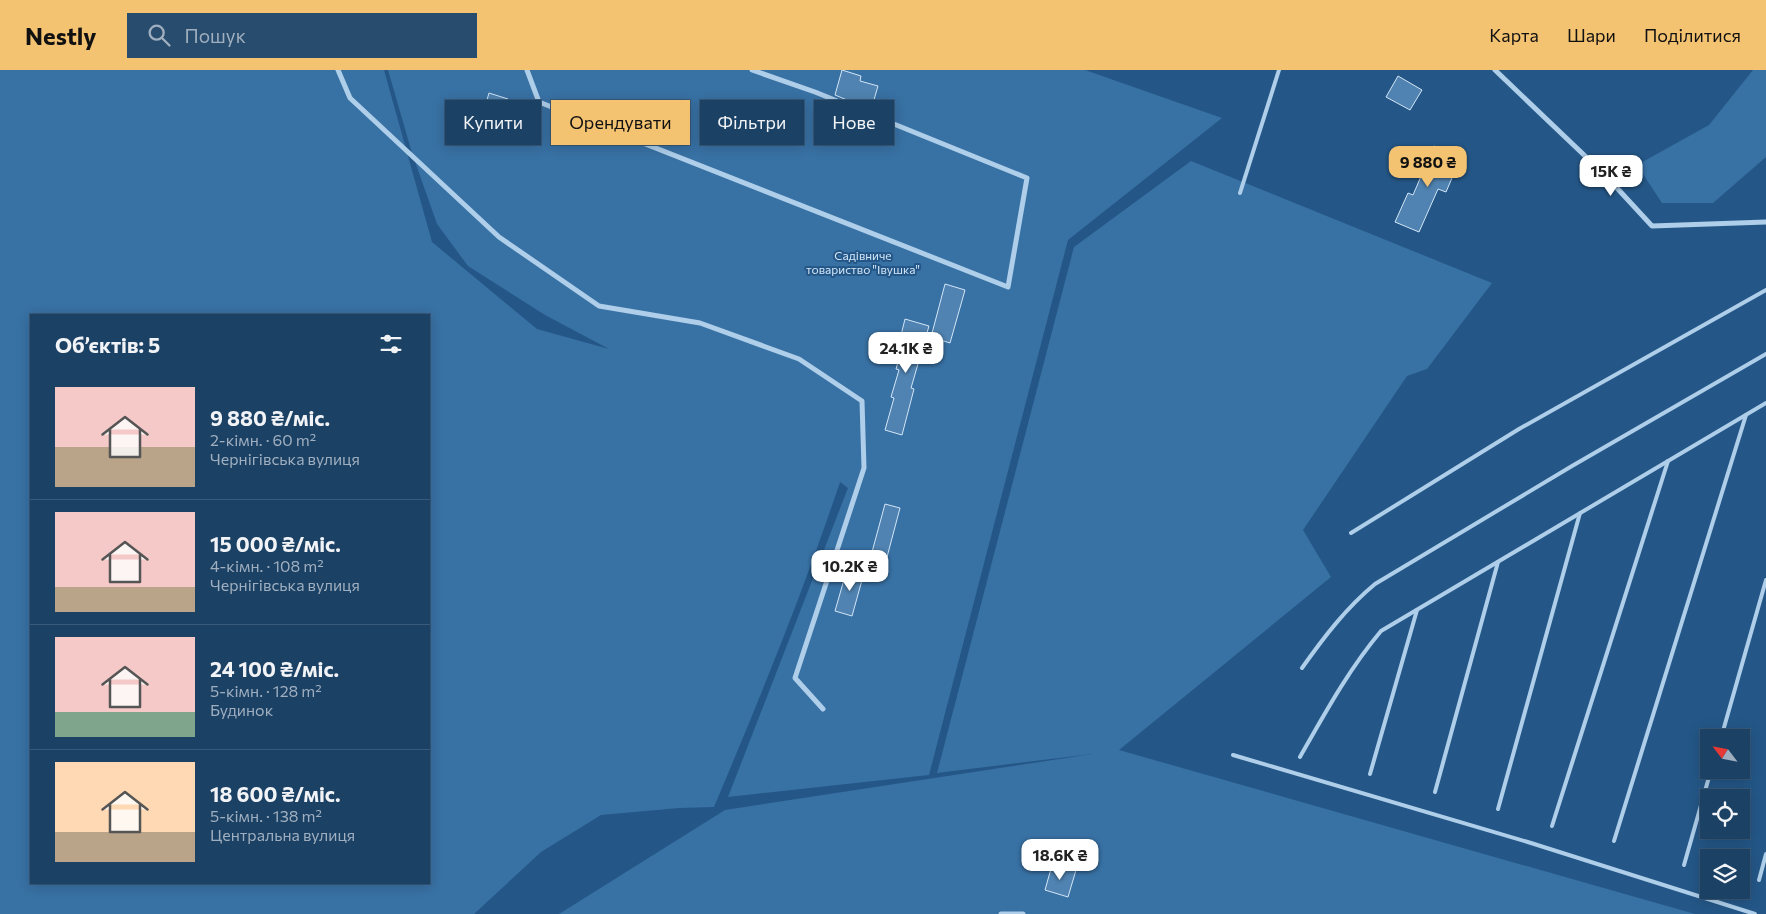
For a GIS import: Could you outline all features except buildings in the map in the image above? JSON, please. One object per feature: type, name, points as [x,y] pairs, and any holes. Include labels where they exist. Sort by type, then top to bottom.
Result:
[{"type":"street","points":[[338,70],[350,98],[499,237],[599,306],[700,323],[799,359],[862,401],[864,468],[795,678],[823,709]]},
{"type":"street","points":[[527,70],[539,102],[1008,287],[1026,178],[815,92],[752,70]]},
{"type":"street","points":[[1495,70],[1605,175],[1652,226],[1766,222]]},
{"type":"street","points":[[1001,914],[1023,914]]},
{"type":"lane","points":[[1240,193],[1279,70]]},
{"type":"lane","points":[[1351,533],[1519,429],[1766,290]]},
{"type":"lane","points":[[1302,668],[1342,616],[1356,600],[1375,584],[1572,466],[1766,354]]},
{"type":"lane","points":[[1300,756],[1328,707],[1364,652],[1381,631],[1766,403]]},
{"type":"lane","points":[[1614,840],[1746,415]]},
{"type":"lane","points":[[1552,826],[1668,461]]},
{"type":"lane","points":[[1498,809],[1580,514]]},
{"type":"lane","points":[[1435,792],[1498,562]]},
{"type":"lane","points":[[1724,729],[1766,580]]},
{"type":"lane","points":[[1370,774],[1417,610]]},
{"type":"lane","points":[[1232,755],[1531,843],[1755,914]]},
{"type":"lane","points":[[1684,865],[1708,779]]},
{"type":"lane","points":[[1759,880],[1766,854]]},
{"type":"green space","name":"Садівниче товариство \"Івушка\"","points":[[0,70],[384,70],[432,242],[537,329],[609,349],[545,315],[468,266],[437,224],[412,153],[388,70],[1085,70],[1222,118],[1068,240],[929,775],[728,797],[848,488],[840,482],[780,646],[714,807],[601,815],[541,852],[474,914],[0,914]]},
{"type":"green space","points":[[1753,70],[1766,70],[1766,157],[1713,203],[1662,203],[1637,165],[1709,125]]},
{"type":"green space","points":[[1191,161],[1492,283],[1427,369],[1407,376],[1303,530],[1331,577],[1119,750],[1695,914],[559,914],[725,810],[1092,754],[937,773],[1074,247]]}]
